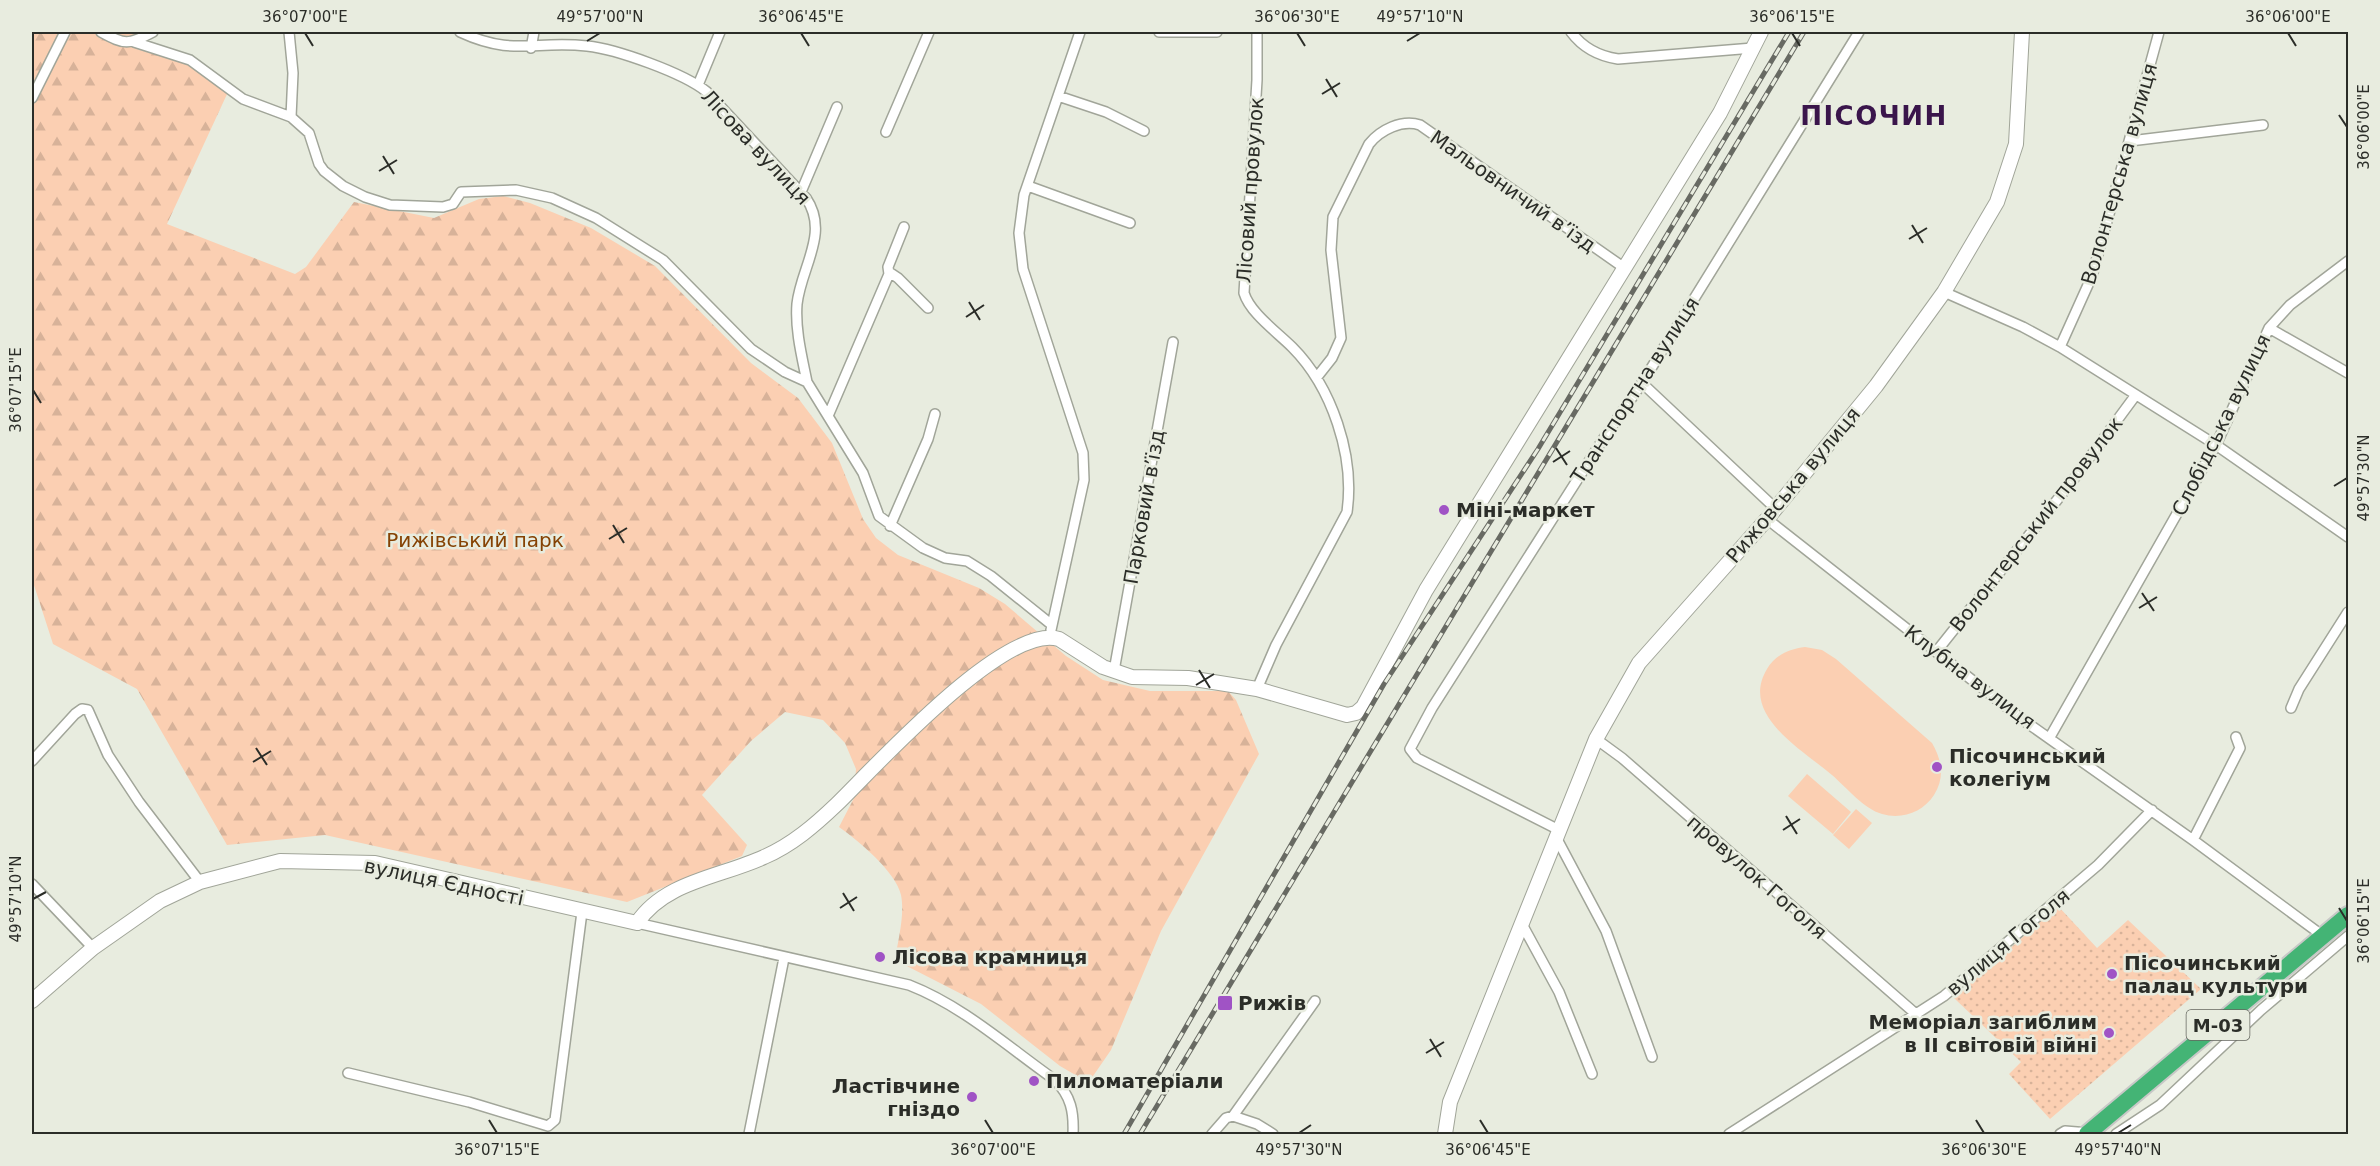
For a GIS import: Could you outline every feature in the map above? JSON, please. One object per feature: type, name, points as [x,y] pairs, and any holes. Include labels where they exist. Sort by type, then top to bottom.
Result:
[{"type":"highway","name":"М-03","points":[[2088,1134],[2349,915]]},
{"type":"street","points":[[32,98],[65,32]]},
{"type":"street","points":[[101,32],[122,43],[134,42],[190,60],[243,99],[291,117],[309,133],[319,164],[332,179],[378,202],[410,207],[446,207],[456,202],[461,192],[481,193],[505,189],[532,193],[575,206],[663,260],[751,350],[785,372],[807,382],[863,473],[879,516],[890,526],[923,548],[945,558],[967,561],[983,571],[1068,644],[1113,671],[1132,677],[1188,678],[1257,689],[1347,715],[1356,713],[1363,707],[1426,590],[1720,113],[1761,32]]},
{"type":"street","points":[[134,42],[153,32]]},
{"type":"street","points":[[289,32],[293,73],[291,117]]},
{"type":"street","name":"Лісова вулиця","points":[[460,32],[494,45],[531,48],[586,46],[606,49],[698,85],[811,205],[817,228],[797,304],[801,352],[807,382]]},
{"type":"street","points":[[531,48],[534,32]]},
{"type":"street","points":[[698,85],[720,32]]},
{"type":"street","points":[[886,132],[929,32]]},
{"type":"street","points":[[1051,631],[1084,480],[1083,453],[1023,269],[1019,233],[1028,186],[1080,32]]},
{"type":"street","points":[[1160,32],[1217,32]]},
{"type":"street","name":"Лісовий провулок","points":[[1257,32],[1257,80],[1244,292],[1250,304],[1300,355],[1317,377],[1343,443],[1348,485],[1347,512],[1276,645],[1257,689]]},
{"type":"street","points":[[1571,32],[1588,49],[1602,56],[1618,59],[1753,48]]},
{"type":"street","name":"Транспортна вулиця","points":[[1558,835],[1417,758],[1410,749],[1602,441],[1642,383],[1859,32]]},
{"type":"street","name":"Рижовська вулиця","points":[[1445,1134],[1450,1102],[1523,926],[1596,739],[1640,663],[1771,513],[1876,386],[1944,292],[1997,202],[2016,144],[2022,32]]},
{"type":"street","name":"Волонтерська вулиця","points":[[2060,347],[2092,276],[2159,32]]},
{"type":"street","points":[[1058,96],[1106,112],[1144,131]]},
{"type":"street","points":[[801,192],[837,107]]},
{"type":"street","name":"Мальовничий в’їзд","points":[[1317,377],[1332,358],[1341,338],[1331,250],[1333,217],[1369,144],[1375,137],[1393,127],[1410,122],[1420,125],[1623,267]]},
{"type":"street","points":[[2130,141],[2263,125]]},
{"type":"street","points":[[1028,186],[1130,224]]},
{"type":"street","points":[[828,416],[889,272],[888,267],[904,227]]},
{"type":"street","name":"Слобідська вулиця","points":[[2050,737],[2216,445],[2269,328],[2290,305],[2349,261]]},
{"type":"street","points":[[889,272],[928,308]]},
{"type":"street","points":[[1944,292],[2023,327],[2060,347],[2216,445],[2349,537]]},
{"type":"street","points":[[2269,328],[2349,373]]},
{"type":"street","name":"Парковий в’їзд","points":[[1113,671],[1173,342]]},
{"type":"street","name":"Клубна вулиця","points":[[1642,383],[1771,513],[1936,652],[2323,936]]},
{"type":"street","name":"Волонтерський провулок","points":[[1936,652],[2073,480],[2135,396]]},
{"type":"street","points":[[890,526],[928,440],[936,414]]},
{"type":"street","points":[[2291,708],[2299,689],[2349,612]]},
{"type":"street","points":[[637,923],[645,910],[666,896],[713,875],[761,859],[792,842],[825,816],[932,710],[959,687],[1025,642],[1051,631]]},
{"type":"street","points":[[32,761],[82,709],[88,710],[108,755],[139,802],[200,882]]},
{"type":"street","points":[[2193,840],[2240,748],[2236,737]]},
{"type":"street","name":"провулок Гоголя","points":[[1596,739],[1622,758],[1917,1015]]},
{"type":"street","name":"вулиця Гоголя","points":[[1729,1134],[1917,1015],[2098,865],[2152,810]]},
{"type":"street","points":[[1558,835],[1606,931],[1652,1057]]},
{"type":"street","name":"вулиця Єдності","points":[[32,1001],[93,948],[160,901],[200,882],[280,861],[375,863],[909,985],[927,992],[958,1010],[1055,1080],[1065,1091],[1073,1110],[1073,1134]]},
{"type":"street","points":[[32,884],[93,948]]},
{"type":"street","points":[[348,1073],[469,1102],[548,1126],[552,1124],[555,1120],[582,912]]},
{"type":"street","points":[[1523,926],[1559,992],[1592,1074]]},
{"type":"street","points":[[2116,1134],[2132,1130],[2182,1086],[2261,1010],[2349,936]]},
{"type":"street","points":[[749,1134],[784,958]]},
{"type":"street","points":[[1233,1116],[1315,1001]]},
{"type":"street","points":[[1212,1134],[1226,1118],[1233,1116],[1257,1124],[1273,1134]]},
{"type":"street","points":[[2060,1134],[2065,1131],[2088,1134]]},
{"type":"green space","name":"Рижівський парк","points":[[32,32],[158,32],[137,49],[190,65],[228,92],[167,224],[295,274],[306,267],[354,202],[434,218],[479,199],[503,196],[530,203],[591,228],[655,266],[751,363],[798,398],[832,443],[863,519],[876,538],[898,555],[979,588],[1005,604],[1066,656],[1103,680],[1150,691],[1228,691],[1236,700],[1259,754],[1161,931],[1111,1050],[1091,1079],[1084,1080],[1060,1066],[981,1004],[895,960],[902,919],[901,895],[892,876],[884,867],[866,848],[839,827],[854,798],[856,769],[845,743],[823,720],[785,712],[751,741],[702,795],[747,845],[742,856],[627,902],[325,835],[227,845],[137,689],[53,644],[32,579]]},
{"type":"green space","points":[[1805,647],[1822,650],[1836,659],[1932,743],[1940,762],[1941,776],[1934,795],[1924,806],[1911,813],[1897,816],[1875,811],[1862,803],[1778,730],[1761,701],[1761,686],[1767,669],[1774,660],[1793,649]]},
{"type":"green space","points":[[1807,774],[1851,812],[1833,834],[1788,796]]},
{"type":"green space","points":[[1856,809],[1872,823],[1849,849],[1833,835]]},
{"type":"green space","points":[[2058,906],[2097,948],[2128,920],[2201,989],[2050,1119],[2009,1074],[2021,1062],[1954,998]]},
{"type":"railway","points":[[1124,1134],[1384,684],[1538,449],[1789,32]]},
{"type":"railway","points":[[1140,1134],[1804,32]]},
{"type":"place","name":"Міні-маркет","points":[[1444,510]]},
{"type":"place","name":"Пісочинський колегіум","points":[[1937,767]]},
{"type":"place","name":"Лісова крамниця","points":[[880,957]]},
{"type":"place","name":"Пісочинський палац культури","points":[[2112,974]]},
{"type":"place","name":"Рижів","points":[[1225,1003]]},
{"type":"place","name":"Меморіал загиблим в II світовій війні","points":[[2109,1033]]},
{"type":"place","name":"Пиломатеріали","points":[[1034,1081]]},
{"type":"place","name":"Ластівчине гніздо","points":[[972,1097]]},
{"type":"district","name":"ПІСОЧИН","points":[[1874,116]]}]
